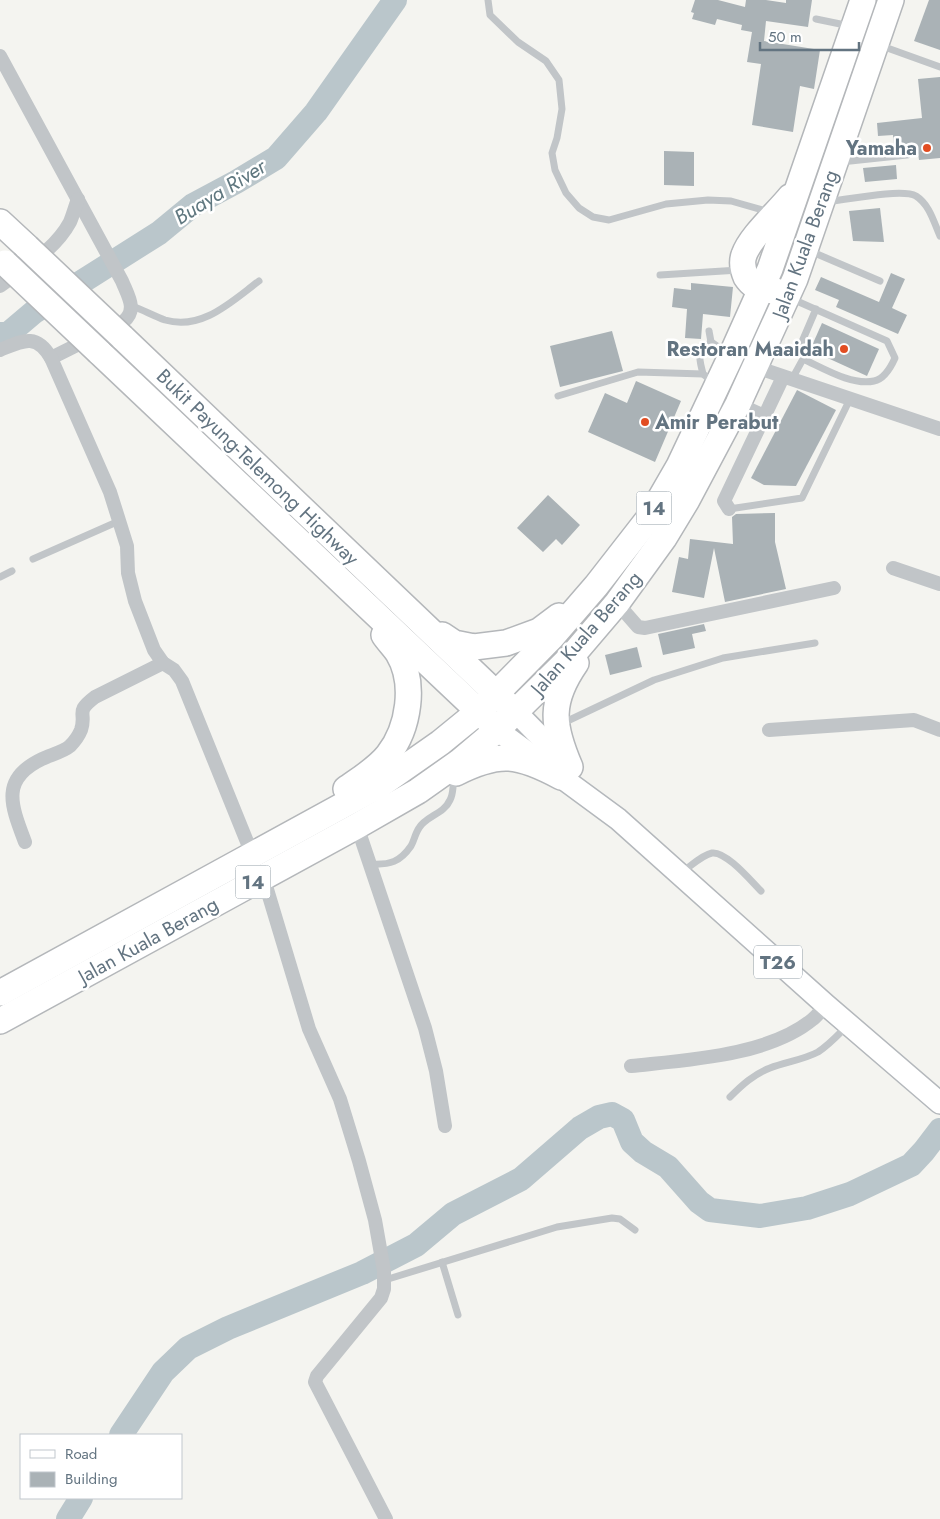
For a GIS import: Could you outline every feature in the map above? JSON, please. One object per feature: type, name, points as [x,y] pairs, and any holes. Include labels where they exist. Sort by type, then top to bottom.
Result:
[{"type":"highway","name":"Jalan Kuala Berang","points":[[0,993],[380,785],[440,744],[478,712],[551,638],[596,586],[649,518],[678,466],[710,379],[732,356],[770,269],[863,0]]},
{"type":"highway","name":"Jalan Kuala Berang","points":[[0,1021],[418,791],[459,762],[497,730],[571,657],[616,603],[664,538],[738,404],[791,288],[891,0]]},
{"type":"highway","points":[[791,288],[786,286],[776,291],[761,289],[750,283],[742,269],[743,256],[749,245],[798,189]]},
{"type":"highway","name":"Bukit Payung-Telemong Highway","points":[[0,222],[516,712]]},
{"type":"highway","name":"Bukit Payung-Telemong Highway","points":[[2,269],[99,352],[497,730]]},
{"type":"highway","points":[[281,840],[388,756],[405,721],[408,696],[404,668],[398,654],[381,631],[300,542]]},
{"type":"highway","points":[[426,626],[454,643],[474,647],[506,643],[539,631],[596,586]]},
{"type":"highway","points":[[418,791],[478,762],[498,758],[519,759],[566,772],[556,726],[557,703],[564,681],[616,603]]},
{"type":"main road","points":[[516,712],[566,772]]},
{"type":"main road","points":[[497,730],[566,772]]},
{"type":"main road","name":"T26","points":[[566,772],[826,1005],[940,1103]]},
{"type":"street","points":[[0,56],[122,281],[132,306],[131,313],[123,322],[51,358]]},
{"type":"street","points":[[2,269],[50,248],[71,220],[78,199]]},
{"type":"street","points":[[0,350],[25,340],[32,341],[41,346],[51,358],[110,492],[127,546],[128,573],[135,601],[154,650],[163,663],[174,670],[182,681],[252,854]]},
{"type":"street","points":[[756,367],[940,429]]},
{"type":"street","points":[[729,509],[724,501],[764,416],[788,378]]},
{"type":"street","points":[[738,404],[764,416]]},
{"type":"street","points":[[893,568],[940,584]]},
{"type":"street","points":[[616,603],[638,627],[645,628],[834,588]]},
{"type":"street","points":[[25,842],[11,800],[10,788],[15,778],[32,763],[68,748],[81,730],[82,711],[86,704],[95,697],[163,663]]},
{"type":"street","points":[[770,730],[914,720],[940,730]]},
{"type":"street","points":[[357,826],[425,1028],[436,1071],[446,1126]]},
{"type":"street","points":[[263,876],[309,1029],[340,1099],[368,1191],[380,1242],[385,1276],[381,1298],[317,1376],[315,1382],[386,1519]]},
{"type":"street","points":[[631,1066],[707,1058],[761,1045],[783,1037],[801,1027],[814,1018],[826,1005]]},
{"type":"lane","points":[[488,0],[490,15],[518,42],[546,61],[559,80],[562,109],[558,138],[552,152],[555,170],[566,193],[579,208],[593,217],[609,220],[666,204],[708,200],[731,202],[776,214]]},
{"type":"lane","points":[[816,19],[854,26]]},
{"type":"lane","points":[[876,44],[940,67]]},
{"type":"lane","points":[[835,162],[907,155]]},
{"type":"lane","points":[[821,203],[900,193],[916,196],[928,208],[940,236]]},
{"type":"lane","points":[[805,249],[880,282]]},
{"type":"lane","points":[[660,276],[742,269]]},
{"type":"lane","points":[[132,306],[165,319],[184,323],[195,321],[220,310],[259,281]]},
{"type":"lane","points":[[791,288],[816,309],[887,341],[895,358],[890,369],[876,381],[855,382],[803,359]]},
{"type":"lane","points":[[788,378],[803,359],[801,344],[816,309]]},
{"type":"lane","points":[[710,331],[711,342]]},
{"type":"lane","points":[[711,342],[732,356]]},
{"type":"lane","points":[[710,379],[699,356],[702,348],[711,342]]},
{"type":"lane","points":[[558,396],[638,372],[710,379]]},
{"type":"lane","points":[[729,509],[802,498],[850,398]]},
{"type":"lane","points":[[34,559],[120,521]]},
{"type":"lane","points":[[0,577],[12,571]]},
{"type":"lane","points":[[556,726],[654,680],[714,660],[815,643]]},
{"type":"lane","points":[[371,864],[390,864],[404,854],[411,846],[419,828],[450,802],[457,772]]},
{"type":"lane","points":[[680,874],[705,856],[713,853],[728,859],[761,891]]},
{"type":"lane","points":[[730,1098],[742,1084],[768,1068],[817,1052],[832,1041],[848,1024]]},
{"type":"lane","points":[[385,1276],[442,1262],[557,1227],[612,1218],[620,1219],[635,1230]]},
{"type":"lane","points":[[442,1262],[458,1315]]},
{"type":"building","points":[[695,0],[718,0],[745,7],[746,0],[786,3],[786,0],[812,0],[808,27],[766,21],[764,41],[820,50],[814,89],[800,86],[793,132],[752,125],[761,64],[747,62],[752,32],[741,30],[742,25],[717,19],[715,25],[692,19],[694,13],[691,12]]},
{"type":"building","points":[[929,0],[940,0],[940,50],[914,41]]},
{"type":"building","points":[[940,77],[940,158],[919,160],[917,146],[894,148],[893,135],[878,136],[877,123],[922,118],[918,79]]},
{"type":"building","points":[[664,151],[694,152],[694,186],[664,185]]},
{"type":"building","points":[[896,165],[897,179],[865,182],[863,168]]},
{"type":"building","points":[[880,208],[884,242],[853,241],[849,211]]},
{"type":"building","points":[[891,273],[905,279],[892,308],[907,315],[898,334],[836,307],[839,300],[815,290],[821,277],[879,302]]},
{"type":"building","points":[[691,283],[733,287],[730,317],[703,314],[701,339],[685,338],[687,309],[672,307],[674,288],[691,290]]},
{"type":"building","name":"Restoran Maaidah","points":[[822,323],[879,349],[867,376],[810,350]]},
{"type":"building","points":[[612,331],[623,371],[560,387],[550,346]]},
{"type":"building","name":"Amir Perabut","points":[[636,381],[681,401],[655,462],[588,432],[605,393],[627,403]]},
{"type":"building","points":[[797,390],[836,410],[796,486],[764,485],[751,478]]},
{"type":"building","points":[[548,495],[580,525],[562,545],[556,539],[543,552],[517,528]]},
{"type":"building","points":[[775,513],[775,542],[786,589],[725,602],[714,548],[704,598],[672,592],[679,557],[688,559],[690,539],[733,544],[732,517],[736,514]]},
{"type":"building","points":[[704,624],[706,631],[692,634],[695,648],[663,655],[658,634]]},
{"type":"building","points":[[637,647],[642,667],[610,675],[605,655]]},
{"type":"waterway","name":"Buaya River","points":[[0,334],[8,334],[34,312],[159,233],[193,205],[276,158],[316,112],[395,0]]},
{"type":"waterway","points":[[122,1434],[163,1372],[188,1348],[228,1328],[362,1273],[416,1245],[453,1214],[521,1179],[580,1128],[599,1117],[612,1114],[623,1120],[632,1142],[643,1152],[668,1167],[699,1202],[710,1210],[760,1216],[807,1208],[850,1194],[911,1165],[940,1130]]},
{"type":"waterway","points":[[68,1519],[80,1499]]},
{"type":"place","name":"Yamaha","points":[[927,148]]},
{"type":"place","name":"Restoran Maaidah","points":[[844,349]]},
{"type":"place","name":"Amir Perabut","points":[[645,422]]}]
